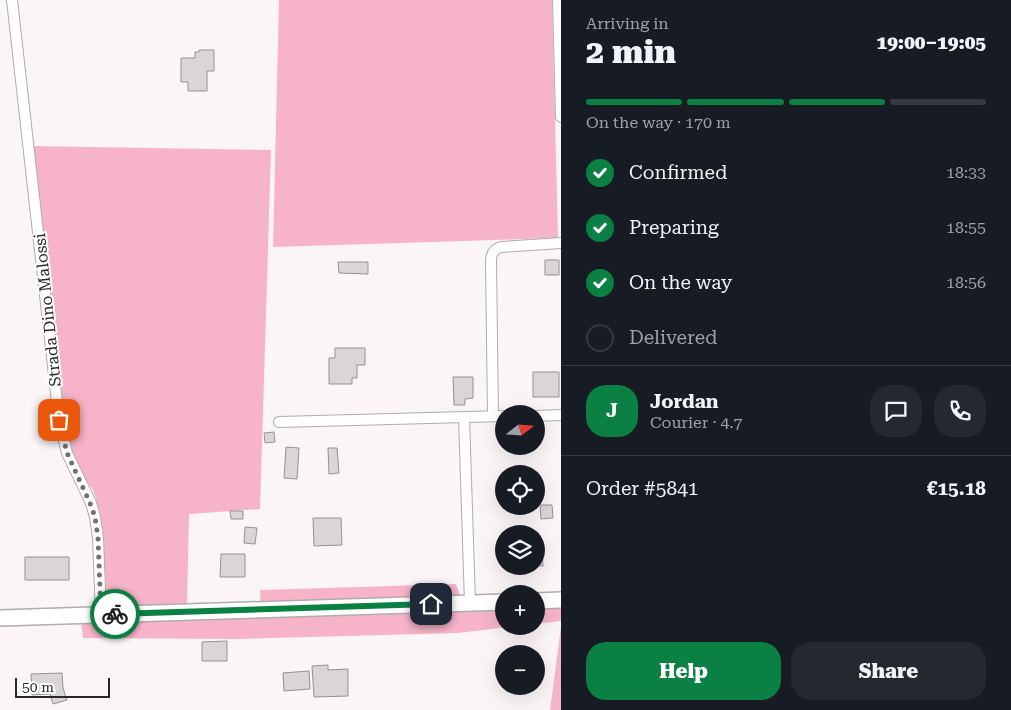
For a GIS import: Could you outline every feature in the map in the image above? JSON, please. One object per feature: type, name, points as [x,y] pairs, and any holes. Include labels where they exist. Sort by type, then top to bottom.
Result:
[{"type":"street","name":"Strada Dino Malossi","points":[[12,0],[59,420],[67,453],[95,517],[98,538],[101,614]]},
{"type":"street","points":[[558,0],[561,117]]},
{"type":"street","points":[[497,405],[490,262],[492,254],[494,250],[501,247],[561,244]]},
{"type":"street","points":[[545,416],[561,415]]},
{"type":"street","points":[[279,422],[495,416]]},
{"type":"street","points":[[464,417],[470,603]]},
{"type":"street","points":[[545,601],[561,600]]},
{"type":"street","points":[[0,618],[495,602]]},
{"type":"shaded area","points":[[279,0],[552,0],[558,238],[273,247]]},
{"type":"shaded area","points":[[31,146],[271,150],[260,509],[189,514],[187,603],[108,608],[100,512],[93,490],[77,468],[65,446]]},
{"type":"shaded area","points":[[456,584],[465,608],[495,607],[495,629],[458,633],[239,639],[83,638],[81,619],[261,614],[260,590]]},
{"type":"shaded area","points":[[545,606],[561,606],[561,621],[545,623]]},
{"type":"shaded area","points":[[561,627],[561,710],[550,710]]},
{"type":"building","points":[[199,50],[214,50],[214,71],[207,71],[207,91],[188,91],[188,82],[181,82],[181,58],[195,58],[195,52],[199,52]]},
{"type":"building","points":[[545,260],[559,260],[559,275],[545,275]]},
{"type":"building","points":[[338,262],[368,262],[368,274],[339,273]]},
{"type":"building","points":[[335,348],[365,348],[365,365],[357,365],[357,378],[352,378],[352,384],[329,384],[329,358],[335,358]]},
{"type":"building","points":[[533,372],[559,372],[559,397],[533,397]]},
{"type":"building","points":[[453,377],[473,377],[473,398],[465,399],[465,405],[454,405]]},
{"type":"building","points":[[274,432],[275,442],[265,443],[264,433]]},
{"type":"building","points":[[286,447],[299,448],[297,479],[284,478]]},
{"type":"building","points":[[328,448],[337,448],[339,473],[329,474]]},
{"type":"building","points":[[545,505],[552,505],[553,518],[541,519],[541,515],[545,515]]},
{"type":"building","points":[[230,511],[243,511],[243,519],[231,519]]},
{"type":"building","points":[[313,518],[341,518],[342,545],[314,546]]},
{"type":"building","points":[[245,527],[257,528],[255,544],[244,543]]},
{"type":"building","points":[[221,554],[245,554],[245,577],[220,577]]},
{"type":"building","points":[[25,557],[69,557],[69,580],[25,580]]},
{"type":"building","points":[[227,641],[227,661],[202,661],[202,642]]},
{"type":"building","points":[[328,665],[328,670],[348,669],[348,696],[314,697],[312,666]]},
{"type":"building","points":[[309,671],[310,689],[284,691],[283,673]]},
{"type":"building","points":[[62,673],[63,688],[67,700],[53,704],[50,694],[32,695],[31,674]]},
{"type":"way so far","points":[[59,420],[67,453],[95,517],[98,533],[101,614],[115,614]]},
{"type":"route","points":[[115,614],[431,604]]}]
